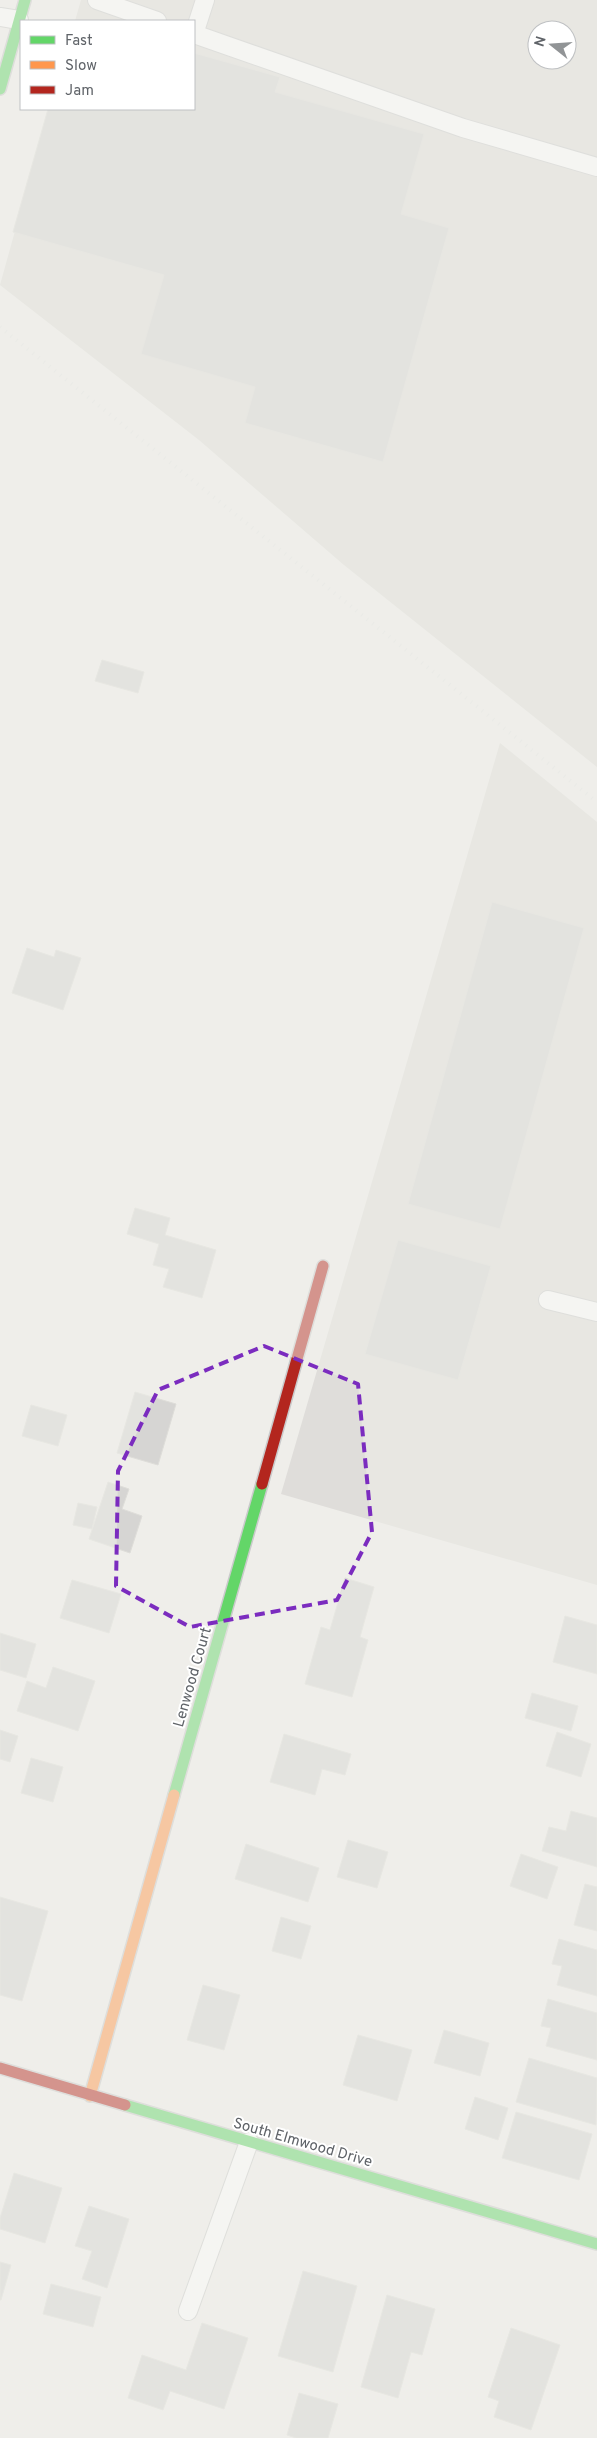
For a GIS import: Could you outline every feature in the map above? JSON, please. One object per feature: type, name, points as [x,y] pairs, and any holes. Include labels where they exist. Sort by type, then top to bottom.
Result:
[{"type":"street","points":[[0,89],[25,0]]},
{"type":"street","name":"Lenwood Court","points":[[90,2096],[322,1266]]},
{"type":"street","name":"South Elmwood Drive","points":[[0,2068],[597,2244]]},
{"type":"lane","points":[[97,0],[120,4],[155,20]]},
{"type":"lane","points":[[195,31],[205,0]]},
{"type":"lane","points":[[0,17],[19,20]]},
{"type":"lane","points":[[195,34],[463,128],[597,167]]},
{"type":"lane","points":[[548,1300],[597,1312]]},
{"type":"lane","points":[[188,2311],[249,2142]]},
{"type":"highlighted area","points":[[264,1346],[358,1384],[372,1532],[337,1600],[190,1627],[116,1586],[118,1471],[158,1390]]},
{"type":"shaded area","points":[[81,0],[597,0],[597,767],[344,565],[199,440],[0,285],[49,110],[195,110],[195,20],[75,20]]},
{"type":"shaded area","points":[[500,743],[597,822],[597,1585],[281,1494]]},
{"type":"building","points":[[195,53],[280,77],[275,92],[424,134],[401,214],[449,228],[383,462],[245,423],[255,387],[141,354],[164,275],[13,232],[48,110],[195,110]]},
{"type":"building","points":[[102,660],[144,672],[138,693],[95,681]]},
{"type":"building","points":[[492,902],[584,928],[500,1229],[408,1204]]},
{"type":"building","points":[[27,948],[54,957],[56,950],[81,958],[63,1010],[12,993]]},
{"type":"building","points":[[135,1208],[170,1218],[165,1235],[216,1250],[202,1298],[163,1287],[169,1269],[153,1265],[159,1244],[127,1234]]},
{"type":"building","points":[[398,1240],[491,1266],[458,1380],[365,1354]]},
{"type":"building","points":[[135,1392],[176,1404],[158,1465],[117,1453]]},
{"type":"building","points":[[31,1405],[67,1415],[58,1446],[22,1436]]},
{"type":"building","points":[[108,1482],[129,1489],[122,1509],[142,1516],[130,1553],[89,1539]]},
{"type":"building","points":[[78,1503],[97,1507],[92,1529],[73,1525]]},
{"type":"building","points":[[345,1578],[374,1587],[360,1637],[368,1640],[352,1697],[305,1684],[321,1627],[330,1630]]},
{"type":"building","points":[[72,1580],[121,1594],[109,1633],[60,1618]]},
{"type":"building","points":[[565,1616],[597,1625],[597,1674],[553,1662]]},
{"type":"building","points":[[0,1633],[36,1644],[26,1678],[0,1670]]},
{"type":"building","points":[[53,1667],[95,1681],[78,1731],[17,1711],[27,1681],[46,1688]]},
{"type":"building","points":[[532,1693],[578,1706],[571,1731],[525,1718]]},
{"type":"building","points":[[0,1730],[18,1736],[10,1762],[0,1759]]},
{"type":"building","points":[[557,1732],[591,1744],[581,1777],[546,1766]]},
{"type":"building","points":[[284,1734],[351,1754],[345,1775],[322,1769],[315,1795],[270,1782]]},
{"type":"building","points":[[31,1758],[63,1767],[53,1802],[21,1793]]},
{"type":"building","points":[[571,1811],[597,1818],[597,1867],[542,1851],[549,1827],[566,1831]]},
{"type":"building","points":[[348,1840],[388,1852],[377,1888],[337,1877]]},
{"type":"building","points":[[246,1844],[319,1868],[308,1902],[235,1879]]},
{"type":"building","points":[[521,1854],[558,1867],[547,1899],[510,1886]]},
{"type":"building","points":[[585,1884],[597,1887],[597,1931],[574,1925]]},
{"type":"building","points":[[0,1897],[48,1911],[22,2001],[0,1995]]},
{"type":"building","points":[[281,1917],[311,1926],[301,1959],[272,1951]]},
{"type":"building","points":[[559,1939],[597,1950],[597,1996],[557,1985],[562,1966],[552,1964]]},
{"type":"building","points":[[203,1985],[240,1995],[224,2050],[187,2040]]},
{"type":"building","points":[[548,1999],[597,2013],[597,2060],[546,2046],[551,2028],[541,2026]]},
{"type":"building","points":[[444,2030],[489,2043],[480,2076],[434,2063]]},
{"type":"building","points":[[358,2035],[412,2050],[397,2101],[343,2085]]},
{"type":"building","points":[[529,2058],[597,2078],[596,2125],[516,2102]]},
{"type":"building","points":[[475,2097],[508,2108],[498,2140],[465,2129]]},
{"type":"building","points":[[516,2112],[592,2134],[579,2180],[502,2158]]},
{"type":"building","points":[[14,2173],[62,2188],[45,2243],[0,2229],[0,2218]]},
{"type":"building","points":[[89,2206],[129,2219],[107,2288],[82,2279],[92,2251],[75,2246]]},
{"type":"building","points":[[0,2262],[11,2265],[1,2300],[0,2300]]},
{"type":"building","points":[[303,2271],[357,2286],[333,2372],[278,2356]]},
{"type":"building","points":[[51,2284],[101,2297],[93,2327],[43,2314]]},
{"type":"building","points":[[387,2295],[435,2309],[422,2355],[411,2352],[398,2398],[361,2387]]},
{"type":"building","points":[[202,2323],[248,2338],[224,2409],[170,2391],[163,2410],[128,2398],[142,2355],[186,2370]]},
{"type":"building","points":[[511,2328],[560,2345],[531,2430],[494,2417],[499,2401],[488,2397]]},
{"type":"building","points":[[299,2393],[338,2404],[328,2438],[296,2438],[287,2435]]},
{"type":"railway","points":[[0,327],[597,802]]},
{"type":"traffic: fast","points":[[0,89],[25,0]]},
{"type":"traffic: fast","points":[[174,1795],[262,1484]]},
{"type":"traffic: fast","points":[[125,2105],[597,2244]]},
{"type":"traffic: slow","points":[[90,2096],[174,1795]]},
{"type":"traffic: jam","points":[[262,1484],[323,1266]]},
{"type":"traffic: jam","points":[[0,2068],[125,2105]]}]
